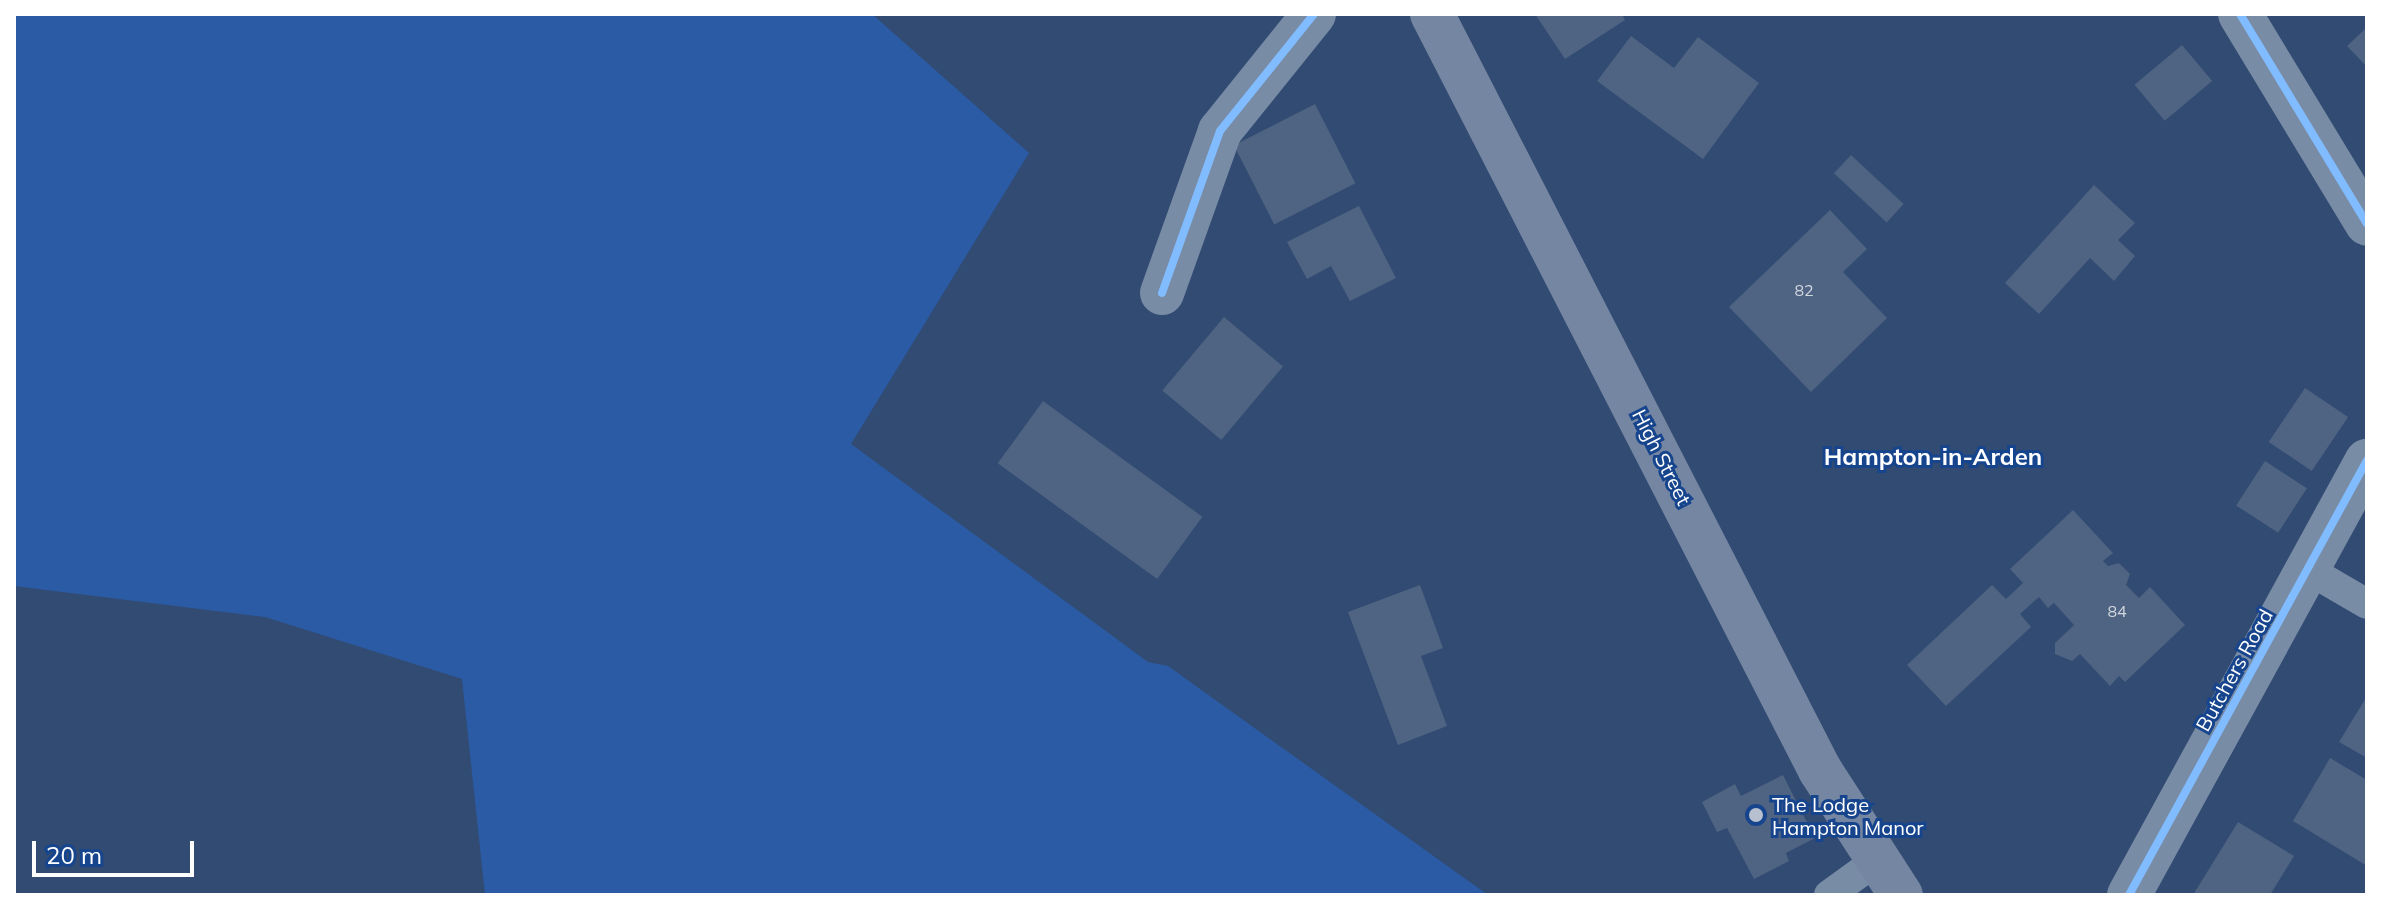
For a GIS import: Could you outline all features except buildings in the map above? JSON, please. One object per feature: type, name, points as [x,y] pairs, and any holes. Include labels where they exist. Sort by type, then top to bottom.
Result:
[{"type":"main road","name":"High Street","points":[[1432,14],[1820,770],[1888,878]]},
{"type":"street","points":[[1162,293],[1220,131],[1314,14]]},
{"type":"street","points":[[2240,14],[2367,224]]},
{"type":"street","name":"Butchers Road","points":[[2129,895],[2367,461]]},
{"type":"lane","points":[[2307,569],[2367,604]]},
{"type":"lane","points":[[1829,895],[1888,878]]},
{"type":"shaded area","points":[[14,14],[872,14],[1029,153],[851,444],[1148,662],[1168,666],[1488,895],[485,895],[462,679],[265,617],[14,586]]},
{"type":"cycle path","points":[[1162,293],[1220,131],[1314,14]]},
{"type":"cycle path","points":[[2240,14],[2367,224]]},
{"type":"cycle path","points":[[2129,895],[2367,461]]},
{"type":"place","name":"The Lodge Hampton Manor","points":[[1756,815]]},
{"type":"district","name":"Hampton-in-Arden","points":[[1933,457]]}]
